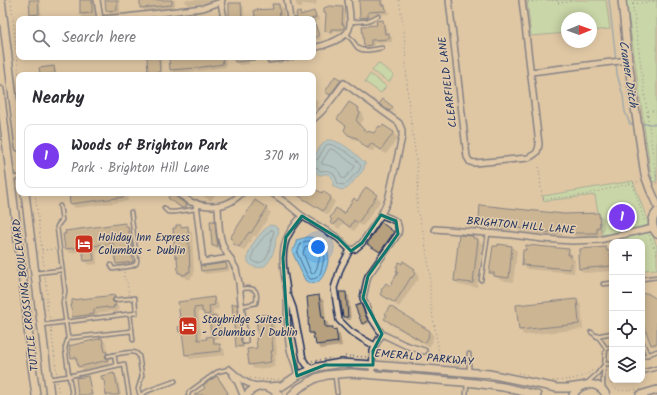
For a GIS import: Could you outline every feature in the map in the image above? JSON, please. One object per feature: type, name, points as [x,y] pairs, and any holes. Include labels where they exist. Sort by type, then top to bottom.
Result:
[{"type":"street","points":[[1,0],[16,122]]},
{"type":"street","points":[[97,0],[100,16]]},
{"type":"street","points":[[287,0],[290,16]]},
{"type":"street","points":[[316,47],[345,36],[349,30],[350,22],[348,0]]},
{"type":"street","name":"CLEARFIELD LANE","points":[[449,0],[467,157],[470,162],[475,163],[528,158],[536,154],[539,149],[539,144],[530,72]]},
{"type":"street","points":[[522,0],[530,72],[628,60]]},
{"type":"street","points":[[622,0],[628,60],[639,139],[646,180],[657,205]]},
{"type":"street","points":[[159,16],[203,8],[222,1],[224,16]]},
{"type":"street","points":[[316,117],[344,83],[399,123],[402,130],[400,151],[388,200],[381,215],[362,242],[354,249],[350,250],[341,267],[334,288],[339,320],[350,331],[375,346]]},
{"type":"street","name":"TUTTLE CROSSING BOULEVARD","points":[[0,90],[36,395]]},
{"type":"street","name":"TUTTLE CROSSING BOULEVARD","points":[[25,196],[50,395]]},
{"type":"street","points":[[182,196],[196,206],[203,262],[230,258]]},
{"type":"street","points":[[196,206],[218,206],[232,202],[239,196]]},
{"type":"street","points":[[276,196],[302,216],[338,238],[350,250]]},
{"type":"street","points":[[218,206],[222,244],[225,252],[236,269],[240,289],[245,341]]},
{"type":"street","points":[[651,230],[652,220],[657,212]]},
{"type":"street","points":[[381,215],[396,220],[399,229],[398,234],[368,276],[364,298],[370,316],[382,334],[405,345],[424,351]]},
{"type":"street","points":[[296,376],[297,369],[290,350],[287,323],[287,292],[283,258],[286,237],[302,216]]},
{"type":"street","name":"BRIGHTON HILL LANE","points":[[435,229],[572,241],[599,240],[651,230]]},
{"type":"street","points":[[287,292],[293,308],[303,359],[312,369]]},
{"type":"street","points":[[372,374],[373,351],[382,334]]},
{"type":"street","name":"EMERALD PARKWAY","points":[[268,387],[282,386],[296,376],[312,369],[325,365],[341,363],[441,371],[467,369],[557,388],[568,388],[583,385]]},
{"type":"street","points":[[229,369],[241,380],[252,386],[268,387],[279,395]]},
{"type":"street","points":[[229,369],[243,395]]},
{"type":"street","name":"EMERALD PARKWAY","points":[[292,395],[302,386],[316,378],[327,374],[352,373],[503,387],[537,395]]},
{"type":"street","points":[[573,395],[576,390],[583,385],[592,384],[600,387],[606,393]]},
{"type":"street","points":[[247,395],[260,386]]},
{"type":"street","points":[[640,392],[657,390]]},
{"type":"lane","points":[[350,22],[366,21],[378,16]]},
{"type":"lane","points":[[346,34],[362,50],[382,48]]},
{"type":"lane","points":[[269,62],[278,60]]},
{"type":"lane","points":[[11,178],[16,177]]},
{"type":"lane","points":[[60,206],[62,220],[57,227],[65,291],[63,303],[68,338],[65,348],[72,395]]},
{"type":"lane","points":[[164,208],[168,212],[175,212],[196,206]]},
{"type":"lane","points":[[111,265],[114,269],[136,264],[137,261],[131,212]]},
{"type":"lane","points":[[481,280],[488,233]]},
{"type":"lane","points":[[34,273],[62,270]]},
{"type":"lane","points":[[645,279],[657,277]]},
{"type":"lane","points":[[603,284],[609,283]]},
{"type":"lane","points":[[240,289],[252,288],[255,291],[256,296],[256,303],[241,306]]},
{"type":"lane","points":[[41,326],[136,313],[135,298],[115,300]]},
{"type":"lane","points":[[130,314],[133,340]]},
{"type":"lane","points":[[68,338],[132,331]]},
{"type":"lane","points":[[591,332],[599,338],[606,348],[605,364],[602,376],[606,393]]},
{"type":"lane","points":[[596,336],[609,334]]},
{"type":"lane","points":[[645,347],[648,355]]},
{"type":"lane","points":[[645,356],[657,351]]},
{"type":"lane","points":[[108,356],[134,352],[137,353],[139,356],[142,376],[138,388],[140,395],[144,392],[175,381]]},
{"type":"lane","points":[[467,369],[469,354]]},
{"type":"lane","points":[[114,355],[116,365]]},
{"type":"lane","points":[[48,379],[82,374],[124,364],[129,395]]},
{"type":"lane","points":[[583,385],[605,364],[609,364]]},
{"type":"lane","points":[[645,371],[657,368]]},
{"type":"lane","points":[[188,395],[189,392],[217,372],[229,369]]},
{"type":"lane","points":[[335,374],[337,394]]},
{"type":"lane","points":[[466,395],[467,383]]},
{"type":"path","points":[[11,0],[16,42]]},
{"type":"path","points":[[399,0],[404,30],[408,99],[417,165],[417,210],[424,235],[430,274],[430,300],[441,364]]},
{"type":"path","points":[[528,2],[543,0]]},
{"type":"path","points":[[552,0],[556,0],[557,4],[570,2],[570,0]]},
{"type":"path","points":[[632,0],[657,185]]},
{"type":"path","points":[[632,4],[657,1]]},
{"type":"path","points":[[635,52],[639,51]]},
{"type":"path","points":[[18,60],[20,72]]},
{"type":"path","points":[[647,111],[657,112]]},
{"type":"path","points":[[539,167],[542,198],[546,199],[583,195],[644,180]]},
{"type":"path","points":[[650,178],[656,176]]},
{"type":"path","points":[[632,184],[651,230],[657,254]]},
{"type":"path","points":[[34,196],[47,293],[47,308],[50,316],[59,395]]},
{"type":"path","points":[[42,250],[60,248]]},
{"type":"path","points":[[123,268],[124,279],[127,281],[129,298]]},
{"type":"path","points":[[447,364],[467,369]]},
{"type":"path","points":[[553,381],[580,377],[593,370],[594,372]]},
{"type":"path","points":[[518,373],[531,376]]},
{"type":"path","points":[[605,376],[608,376],[613,387],[618,390],[625,392],[640,392]]},
{"type":"highlighted area","points":[[381,215],[396,221],[398,234],[368,276],[363,298],[382,334],[373,351],[373,365],[325,365],[297,376],[287,323],[283,258],[286,237],[302,216],[338,238],[351,251],[362,243]]},
{"type":"green space","points":[[527,0],[606,0],[610,29],[597,30],[597,12],[561,12],[561,34],[531,36]]},
{"type":"green space","points":[[626,0],[657,0],[657,181],[652,182]]},
{"type":"green space","points":[[378,63],[394,75],[389,82],[372,71]]},
{"type":"green space","points":[[370,74],[386,86],[381,93],[365,82]]},
{"type":"green space","points":[[633,181],[657,247],[657,269],[645,270],[645,239],[615,239],[614,233],[602,235],[595,195],[544,201],[543,196]]},
{"type":"water","points":[[327,140],[332,140],[342,144],[365,163],[364,168],[350,186],[342,190],[338,189],[333,186],[332,179],[329,175],[321,175],[316,172],[316,156],[321,146]]},
{"type":"water","points":[[270,225],[275,226],[279,233],[276,238],[272,255],[268,263],[264,266],[254,267],[248,262],[249,251],[257,238]]},
{"type":"water","points":[[308,237],[323,242],[326,246],[328,255],[327,266],[324,274],[316,283],[309,283],[305,280],[292,251],[296,246],[296,240]]},
{"type":"building","points":[[29,0],[38,0],[39,14],[30,15]]},
{"type":"building","points":[[80,0],[92,0],[92,13],[80,14]]},
{"type":"building","points":[[105,0],[117,0],[117,10],[106,11]]},
{"type":"building","points":[[140,0],[172,0],[172,5],[140,8]]},
{"type":"building","points":[[359,0],[381,0],[381,5],[385,5],[386,11],[368,12],[368,17],[360,18]]},
{"type":"building","points":[[229,3],[241,3],[242,16],[229,16]]},
{"type":"building","points":[[272,4],[279,4],[280,16],[255,16],[254,10],[273,9]]},
{"type":"building","points":[[329,6],[343,7],[342,24],[344,24],[344,29],[331,29],[331,32],[325,31],[326,13],[324,13],[324,8]]},
{"type":"building","points":[[314,11],[316,16],[297,16],[296,13],[300,12],[301,15]]},
{"type":"building","points":[[196,14],[196,16],[167,16]]},
{"type":"building","points":[[383,20],[385,34],[389,33],[389,39],[371,40],[371,45],[364,46],[362,26],[377,25],[376,21]]},
{"type":"building","points":[[316,27],[319,36],[316,36]]},
{"type":"building","points":[[147,60],[159,60],[160,72],[148,72]]},
{"type":"building","points":[[169,60],[222,60],[223,64],[170,70]]},
{"type":"building","points":[[235,60],[255,60],[235,62]]},
{"type":"building","points":[[54,66],[55,72],[40,72],[39,68]]},
{"type":"building","points":[[335,76],[341,80],[330,95],[325,92]]},
{"type":"building","points":[[383,99],[393,107],[389,111],[379,104]]},
{"type":"building","points":[[349,102],[359,108],[358,111],[360,113],[356,120],[364,130],[374,133],[379,126],[382,127],[383,125],[394,132],[381,150],[371,143],[368,148],[364,146],[357,138],[348,135],[344,130],[346,126],[337,119]]},
{"type":"building","points":[[366,187],[377,195],[358,223],[354,220],[350,227],[338,219],[334,225],[330,222],[332,220],[330,218],[336,208],[344,214],[354,198],[357,201]]},
{"type":"building","points":[[316,190],[322,193],[323,191],[331,197],[323,211],[299,196],[316,196]]},
{"type":"building","points":[[69,196],[124,197],[70,204]]},
{"type":"building","points":[[169,196],[175,196],[187,205],[185,208],[182,208],[168,198]]},
{"type":"building","points":[[255,200],[267,208],[251,233],[249,232],[239,247],[232,243],[233,240],[230,238]]},
{"type":"building","points":[[480,205],[564,214],[599,213],[600,227],[597,227],[597,233],[570,233],[570,229],[559,228],[558,233],[516,228],[516,223],[508,223],[507,227],[481,225],[481,219],[479,219]]},
{"type":"building","points":[[210,221],[215,221],[218,246],[212,246]]},
{"type":"building","points":[[381,222],[394,232],[380,252],[367,244]]},
{"type":"building","name":"Holiday Inn Express Columbus - Dublin","points":[[125,223],[126,226],[128,226],[133,262],[116,264],[113,243],[92,246],[94,260],[84,261],[82,247],[65,249],[63,234],[66,234],[65,231]]},
{"type":"building","points":[[176,225],[181,225],[181,227],[188,226],[190,272],[182,275],[181,273],[178,273],[177,257],[175,257],[173,228],[176,228]]},
{"type":"building","points":[[459,235],[473,236],[473,238],[478,239],[473,283],[454,281]]},
{"type":"building","points":[[498,244],[512,246],[509,278],[494,276],[494,273],[489,273],[493,246],[498,246]]},
{"type":"building","points":[[526,245],[569,249],[568,255],[571,255],[570,269],[522,265],[523,250],[526,250]]},
{"type":"building","points":[[606,247],[607,251],[609,251],[609,266],[579,269],[578,255],[580,255],[580,249]]},
{"type":"building","points":[[403,261],[415,269],[413,272],[415,273],[395,303],[380,294],[386,283],[390,286],[398,272],[396,271],[398,268],[396,267],[399,262],[402,264]]},
{"type":"building","points":[[226,263],[227,268],[201,271],[200,265],[204,266]]},
{"type":"building","points":[[339,292],[346,292],[348,317],[343,317]]},
{"type":"building","points":[[645,293],[647,293],[657,299],[657,343],[651,345],[645,329]]},
{"type":"building","points":[[115,295],[112,300],[116,306],[113,306],[114,308],[107,307],[94,309],[94,314],[72,317],[72,300]]},
{"type":"building","points":[[319,295],[322,318],[324,317],[325,327],[333,327],[333,330],[336,329],[338,342],[316,345],[313,333],[309,333],[307,297]]},
{"type":"building","name":"Staybridge Suites - Columbus / Dublin","points":[[214,297],[215,305],[209,306],[210,314],[204,315],[204,312],[202,312],[202,307],[194,308],[198,340],[207,339],[206,337],[213,336],[214,344],[220,344],[221,351],[185,355],[182,332],[179,332],[178,327],[181,326],[178,302]]},
{"type":"building","points":[[577,299],[579,324],[519,330],[516,305]]},
{"type":"building","points":[[232,304],[237,304],[241,341],[243,346],[236,347]]},
{"type":"building","points":[[361,304],[368,321],[362,324],[355,306]]},
{"type":"building","points":[[390,306],[430,331],[425,343],[384,319]]},
{"type":"building","points":[[270,314],[273,351],[271,351],[271,362],[249,365],[247,349],[257,348],[256,338],[258,338],[256,315]]},
{"type":"building","points":[[217,316],[219,334],[211,335],[209,317]]},
{"type":"building","points":[[102,338],[105,352],[107,352],[105,357],[108,360],[78,367],[76,357],[71,358],[69,346]]},
{"type":"building","points":[[114,373],[119,395],[106,395],[104,380],[102,380],[101,376]]},
{"type":"building","points":[[88,376],[92,395],[78,395],[76,378]]},
{"type":"building","points":[[217,376],[228,393],[226,395],[194,395],[205,388],[203,385]]},
{"type":"waterway","name":"Cramer Ditch","points":[[609,0],[616,60]]},
{"type":"waterway","name":"Cramer Ditch","points":[[616,63],[625,112],[630,124],[636,124]]},
{"type":"waterway","name":"Cramer Ditch","points":[[640,124],[657,124]]},
{"type":"place","name":"Woods of Brighton Park","points":[[622,217]]},
{"type":"place","name":"Holiday Inn Express Columbus - Dublin","points":[[84,244]]},
{"type":"place","name":"Staybridge Suites - Columbus / Dublin","points":[[188,326]]}]
